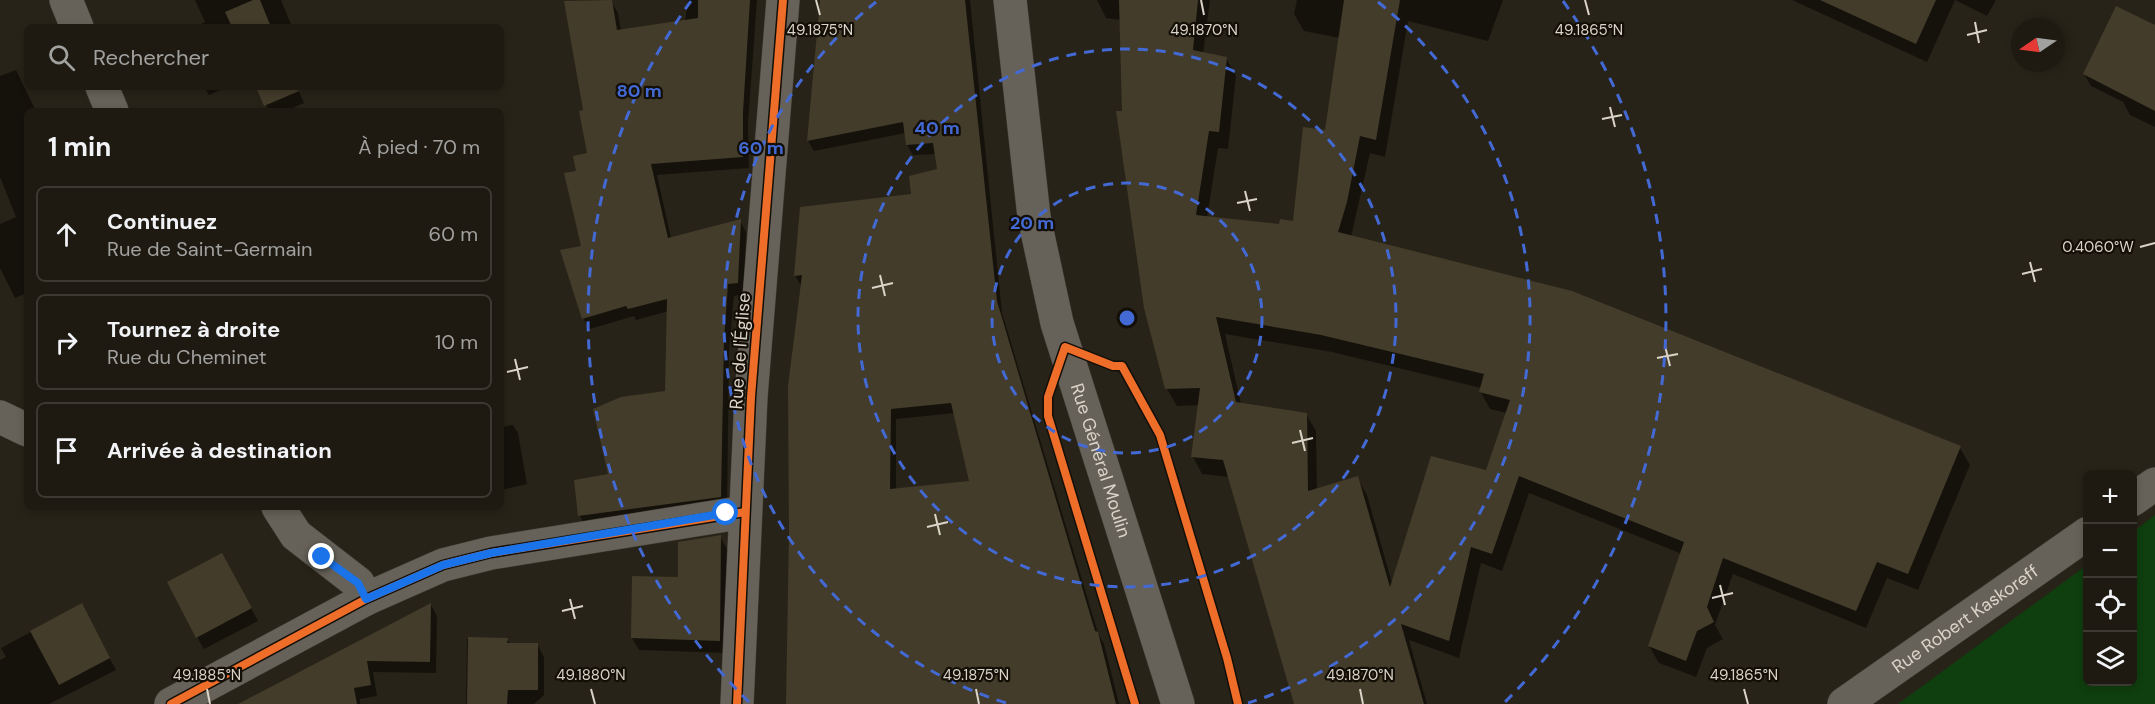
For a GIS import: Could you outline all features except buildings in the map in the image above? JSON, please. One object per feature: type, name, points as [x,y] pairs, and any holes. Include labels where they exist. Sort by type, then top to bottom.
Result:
[{"type":"street","points":[[66,0],[76,24]]},
{"type":"street","name":"Rue de l'Église","points":[[737,704],[751,397],[783,0]]},
{"type":"street","name":"Rue Général Moulin","points":[[1010,0],[1034,217],[1057,323],[1178,704]]},
{"type":"street","points":[[103,90],[111,108]]},
{"type":"street","points":[[0,417],[24,429]]},
{"type":"street","points":[[2137,497],[2155,484]]},
{"type":"street","points":[[281,510],[296,535],[358,583],[366,599]]},
{"type":"street","points":[[171,704],[366,599],[443,565],[491,553],[745,512]]},
{"type":"street","name":"Rue Robert Kaskoreff","points":[[1844,704],[2083,537]]},
{"type":"green space","points":[[2155,515],[2155,704],[1898,704],[2083,568],[2083,686],[2137,686],[2137,529]]},
{"type":"cycle path","points":[[737,704],[751,397],[783,0]]},
{"type":"cycle path","points":[[1135,704],[1048,416],[1048,397],[1065,347],[1113,366],[1122,366],[1160,435],[1227,658],[1238,704]]},
{"type":"cycle path","points":[[171,704],[366,599],[443,565],[491,553],[745,512]]},
{"type":"route","points":[[322,557],[358,583],[366,599],[443,565],[491,553],[726,513]]}]
